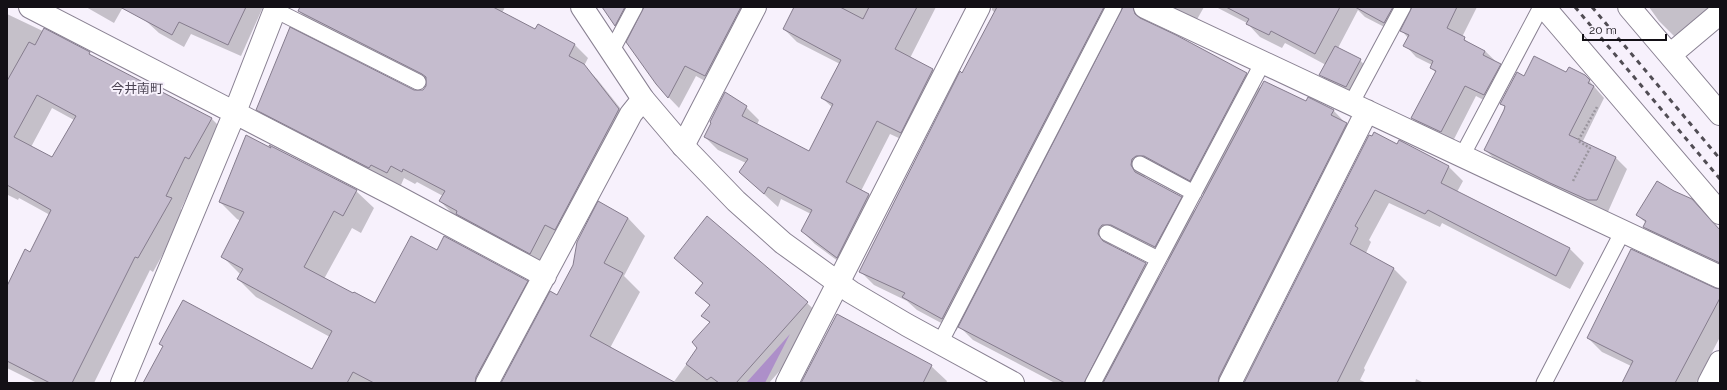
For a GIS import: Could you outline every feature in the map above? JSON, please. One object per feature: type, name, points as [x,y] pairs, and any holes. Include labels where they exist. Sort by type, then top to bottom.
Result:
[{"type":"street","points":[[30,7],[235,112],[545,276]]},
{"type":"street","points":[[582,7],[643,99],[683,146],[736,201],[783,243],[838,284],[907,325],[1013,383]]},
{"type":"street","points":[[683,146],[755,7]]},
{"type":"street","points":[[787,383],[979,7]]},
{"type":"street","points":[[1145,7],[1720,277]]},
{"type":"street","points":[[1542,7],[1720,213]]},
{"type":"street","points":[[1629,7],[1720,114]]},
{"type":"street","points":[[122,383],[235,112],[275,8]]},
{"type":"street","points":[[1670,55],[1720,13]]},
{"type":"street","points":[[487,383],[631,114],[643,99]]},
{"type":"street","points":[[1230,383],[1359,108]]},
{"type":"street","points":[[1709,383],[1720,362]]},
{"type":"lane","points":[[612,52],[635,7]]},
{"type":"lane","points":[[940,343],[1114,7]]},
{"type":"lane","points":[[1359,108],[1403,7]]},
{"type":"lane","points":[[1462,156],[1542,7]]},
{"type":"lane","points":[[275,8],[418,82]]},
{"type":"lane","points":[[1093,383],[1263,62]]},
{"type":"lane","points":[[1140,164],[1194,193]]},
{"type":"lane","points":[[1544,383],[1623,231]]},
{"type":"lane","points":[[1107,233],[1158,259]]},
{"type":"path","points":[[1562,202],[1590,148],[1578,141],[1610,84]]},
{"type":"shaded area","points":[[790,334],[765,383],[746,383]]},
{"type":"building","points":[[120,7],[246,7],[228,45],[179,22],[172,35]]},
{"type":"building","points":[[300,7],[493,7],[535,29],[538,24],[575,44],[569,56],[584,64],[619,109],[555,230],[545,225],[530,254],[456,214],[457,211],[439,201],[445,191],[403,169],[402,172],[391,166],[387,173],[371,165],[369,168],[256,110],[290,27],[414,90],[423,90],[426,86],[426,77],[422,74],[298,11]]},
{"type":"building","points":[[602,7],[625,7],[615,26]]},
{"type":"building","points":[[644,7],[741,7],[705,76],[685,66],[668,98],[626,42]]},
{"type":"building","points":[[794,7],[840,7],[863,19],[869,7],[917,7],[895,49],[933,69],[901,133],[877,121],[846,182],[869,194],[837,258],[801,231],[812,210],[768,187],[764,194],[739,172],[748,159],[704,137],[725,92],[747,106],[742,116],[809,151],[833,104],[821,98],[841,60],[783,29]]},
{"type":"building","points":[[997,7],[1104,7],[942,319],[902,297],[905,293],[859,272],[960,71],[962,73]]},
{"type":"building","points":[[1123,7],[1133,7],[1135,14],[1140,18],[1176,35],[1247,73],[1190,181],[1144,156],[1136,156],[1132,159],[1131,165],[1135,172],[1182,197],[1155,247],[1111,225],[1102,225],[1099,229],[1098,234],[1103,241],[1146,263],[1084,383],[1065,383],[958,327]]},
{"type":"building","points":[[1226,7],[1340,7],[1315,54],[1271,31],[1269,35],[1246,24],[1249,19]]},
{"type":"building","points":[[1355,7],[1393,7],[1384,23]]},
{"type":"building","points":[[1412,7],[1457,7],[1447,28],[1465,37],[1464,40],[1485,51],[1483,55],[1501,64],[1484,95],[1465,86],[1441,132],[1411,118],[1436,71],[1430,68],[1433,61],[1403,46],[1409,35],[1400,31]]},
{"type":"building","points":[[44,28],[90,52],[89,54],[212,118],[189,159],[185,157],[166,196],[172,198],[138,258],[135,257],[72,383],[50,383],[7,361],[7,286],[25,249],[30,252],[51,210],[7,185],[7,81],[29,42],[35,45]],"holes":[[[37,95],[76,116],[52,157],[14,137]]]},
{"type":"building","points":[[1335,46],[1361,59],[1346,87],[1319,75]]},
{"type":"building","points":[[1534,56],[1566,72],[1569,67],[1585,75],[1590,80],[1588,83],[1594,86],[1569,135],[1616,157],[1597,200],[1588,200],[1484,150],[1504,110],[1505,106],[1500,104],[1517,72],[1524,76]]},
{"type":"building","points":[[1264,81],[1306,101],[1308,97],[1334,110],[1331,115],[1347,123],[1219,377],[1218,383],[1103,383]]},
{"type":"building","points":[[1374,132],[1397,144],[1399,140],[1449,166],[1441,183],[1570,248],[1556,276],[1428,210],[1425,214],[1375,190],[1355,226],[1358,228],[1350,244],[1394,268],[1337,383],[1244,383],[1369,135],[1372,136]]},
{"type":"building","points":[[246,135],[271,148],[269,145],[357,190],[343,216],[334,211],[304,267],[353,293],[354,292],[375,303],[411,236],[437,250],[444,236],[528,281],[476,377],[475,383],[374,383],[353,372],[347,383],[143,383],[163,346],[159,344],[183,300],[312,369],[332,331],[237,279],[243,269],[221,257],[244,212],[219,202]]},
{"type":"building","points":[[1657,181],[1692,199],[1720,230],[1720,263],[1643,227],[1646,221],[1636,215]]},
{"type":"building","points":[[598,201],[628,218],[604,263],[623,273],[590,336],[676,383],[501,383],[550,291],[557,295],[573,265],[577,242]]},
{"type":"building","points":[[707,216],[808,302],[736,383],[719,383],[711,377],[707,380],[686,364],[697,348],[692,342],[710,322],[701,316],[710,305],[695,293],[703,283],[674,258]]},
{"type":"building","points":[[1631,249],[1720,289],[1720,298],[1675,383],[1622,383],[1633,361],[1587,338]]},
{"type":"building","points":[[837,314],[932,365],[923,383],[801,383]]},
{"type":"railway","points":[[1575,7],[1720,179]]},
{"type":"railway","points":[[1592,7],[1720,159]]},
{"type":"district","name":"今井南町","points":[[137,88]]}]
